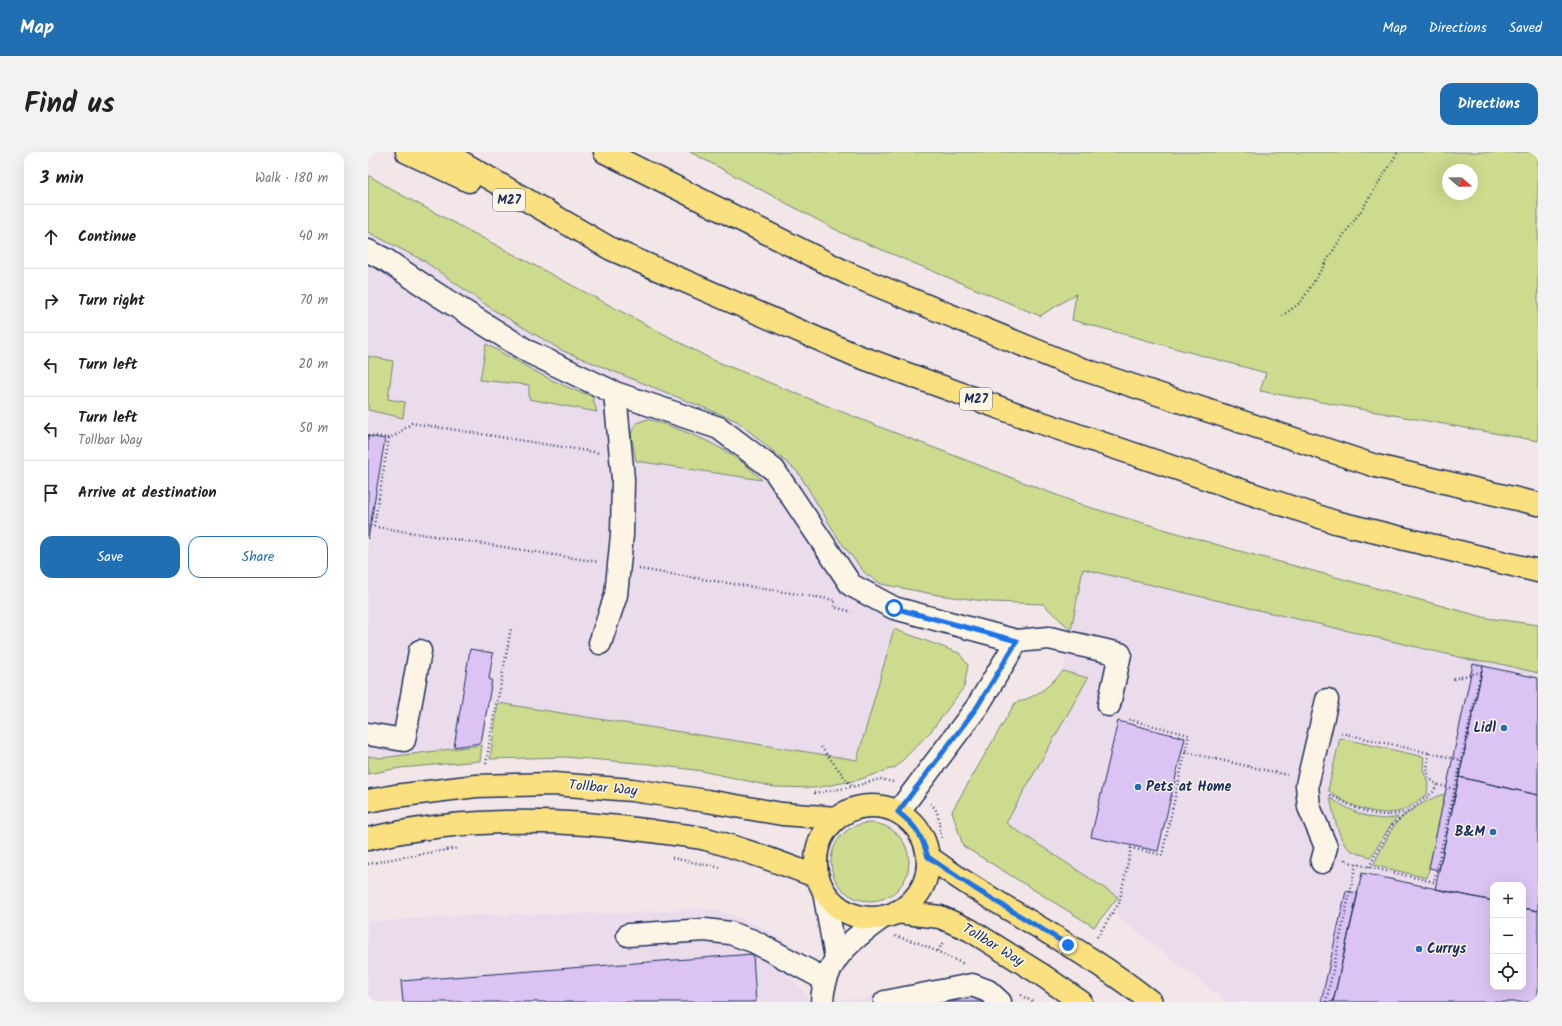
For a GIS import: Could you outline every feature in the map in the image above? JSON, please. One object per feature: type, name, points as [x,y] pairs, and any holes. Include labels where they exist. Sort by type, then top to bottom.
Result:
[{"type":"main road","name":"M27","points":[[407,152],[611,248],[854,355],[1036,421],[1335,522],[1538,571]]},
{"type":"main road","name":"M27","points":[[444,152],[611,248]]},
{"type":"main road","points":[[605,152],[849,274],[1079,368],[1376,466],[1538,504]]},
{"type":"main road","name":"Tollbar Way","points":[[368,801],[395,796],[476,786],[554,784],[632,790],[782,814],[837,818]]},
{"type":"main road","points":[[867,806],[883,807],[898,812],[913,824],[923,839],[928,857],[926,873],[920,889],[910,902],[890,921],[863,917],[844,911],[833,902],[821,885],[816,861],[818,844],[826,830],[837,818],[851,810],[867,806]]},
{"type":"main road","points":[[368,840],[398,832],[480,823],[567,822],[633,828],[704,839],[757,854],[821,885]]},
{"type":"main road","points":[[928,857],[974,888],[1068,945],[1134,988],[1151,1002]]},
{"type":"main road","name":"Tollbar Way","points":[[890,921],[940,917],[970,930],[1042,975],[1081,1002]]},
{"type":"lane","points":[[368,251],[386,260],[435,293],[529,352],[616,393],[719,428],[774,470],[851,585],[894,608],[1017,641],[1049,638],[1120,654],[1118,709]]},
{"type":"lane","points":[[600,643],[616,595],[620,566],[623,488],[616,393]]},
{"type":"lane","points":[[898,812],[977,707],[1017,641]]},
{"type":"lane","points":[[368,734],[404,740],[420,651]]},
{"type":"lane","points":[[1322,862],[1326,847],[1309,807],[1307,785],[1327,700]]},
{"type":"lane","points":[[821,885],[836,958]]},
{"type":"lane","points":[[822,1002],[826,980],[836,958],[854,938],[890,921]]},
{"type":"lane","points":[[628,935],[705,930],[730,933],[754,942],[826,980]]},
{"type":"lane","points":[[885,1002],[972,985],[1010,998]]},
{"type":"path","points":[[1282,316],[1301,302],[1398,152]]},
{"type":"path","points":[[368,435],[389,438],[396,435],[412,423],[620,456]]},
{"type":"path","points":[[374,526],[389,438]]},
{"type":"path","points":[[486,765],[496,703],[511,628]]},
{"type":"path","points":[[1326,1002],[1356,864],[1434,882],[1481,672],[1453,679]]},
{"type":"path","points":[[1096,938],[1119,903],[1131,848],[1162,855],[1189,735],[1126,720],[1118,709]]},
{"type":"path","points":[[1338,732],[1461,760]]},
{"type":"path","points":[[821,747],[852,787]]},
{"type":"path","points":[[1185,752],[1292,776]]},
{"type":"path","points":[[1429,753],[1427,772],[1430,779],[1437,785],[1455,788]]},
{"type":"path","points":[[1369,867],[1392,825],[1433,792],[1437,785]]},
{"type":"path","points":[[1327,792],[1358,809],[1380,816],[1395,815],[1408,811]]},
{"type":"path","points":[[368,864],[462,848]]},
{"type":"path","points":[[670,857],[725,869]]},
{"type":"path","points":[[890,921],[919,943],[969,966]]},
{"type":"path","points":[[1010,998],[1033,1002]]},
{"type":"shaded area","points":[[368,232],[424,261],[492,309],[563,351],[737,421],[798,472],[840,541],[865,573],[881,584],[894,608],[896,621],[857,760],[490,702],[482,745],[381,758],[368,756]]},
{"type":"shaded area","points":[[1083,569],[1472,660],[1492,662],[1538,673],[1538,1002],[1227,1002],[1118,917],[1117,897],[1006,823],[1088,678],[1063,671]]},
{"type":"shaded area","points":[[699,908],[721,911],[760,926],[803,953],[788,974],[800,987],[809,1001],[862,999],[969,975],[1019,1002],[368,1002],[368,922],[465,915],[628,913]]},
{"type":"green space","points":[[690,152],[1538,152],[1538,441],[1260,391],[1266,373],[1072,320],[1076,294],[1040,316],[844,234]]},
{"type":"green space","points":[[368,175],[396,192],[713,360],[880,427],[1085,506],[1232,549],[1487,618],[1538,625],[1538,673],[1492,662],[1472,660],[1083,569],[1071,630],[1043,604],[992,602],[938,595],[881,584],[865,573],[840,541],[798,472],[737,421],[563,351],[492,309],[424,261],[368,232]]},
{"type":"green space","points":[[486,344],[564,386],[592,396],[597,412],[529,399],[529,385],[480,380]]},
{"type":"green space","points":[[368,356],[393,361],[388,399],[405,402],[403,418],[368,410]]},
{"type":"green space","points":[[648,419],[715,445],[740,460],[762,480],[636,461],[631,434],[636,423]]},
{"type":"green space","points":[[894,629],[959,653],[968,665],[964,687],[932,730],[896,767],[858,780],[815,788],[775,787],[702,771],[650,764],[564,757],[490,759],[498,703],[857,760]]},
{"type":"green space","points":[[1063,671],[1088,678],[1006,823],[1118,897],[1094,927],[963,846],[952,811],[1015,703],[1042,691]]},
{"type":"green space","points":[[1340,738],[1424,757],[1423,769],[1428,784],[1427,794],[1406,809],[1386,813],[1365,810],[1336,796],[1328,790]]},
{"type":"green space","points":[[482,745],[480,761],[400,768],[368,774],[368,756],[381,758]]},
{"type":"green space","points":[[1446,794],[1427,878],[1373,865],[1388,835],[1403,816],[1433,798]]},
{"type":"green space","points":[[1330,798],[1362,815],[1380,819],[1398,817],[1392,823],[1371,857],[1359,854],[1344,844],[1336,824]]},
{"type":"green space","points":[[870,823],[885,826],[897,835],[906,847],[909,862],[906,877],[897,889],[885,898],[870,901],[855,898],[843,889],[834,877],[831,862],[834,847],[843,835],[855,826]]},
{"type":"building","points":[[368,436],[385,439],[368,539]]},
{"type":"building","points":[[470,649],[493,653],[489,679],[492,680],[481,743],[454,747]]},
{"type":"building","points":[[1473,664],[1483,666],[1439,870],[1429,868]]},
{"type":"building","name":"Lidl","points":[[1483,666],[1538,678],[1538,795],[1459,777]]},
{"type":"building","name":"Pets at Home","points":[[1118,721],[1185,738],[1158,851],[1091,837]]},
{"type":"building","name":"B&M","points":[[1459,777],[1538,795],[1538,911],[1526,909],[1526,882],[1490,882],[1490,900],[1435,889]]},
{"type":"building","name":"Currys","points":[[1362,873],[1490,900],[1490,990],[1526,990],[1526,909],[1538,911],[1538,1002],[1333,1002]]},
{"type":"building","points":[[1346,891],[1358,893],[1333,1002],[1321,1002]]},
{"type":"building","points":[[753,954],[756,1002],[403,1002],[401,981]]},
{"type":"building","points":[[963,993],[964,998],[976,996],[985,1002],[919,1002]]},
{"type":"place","name":"Lidl","points":[[1504,728]]},
{"type":"place","name":"Pets at Home","points":[[1138,787]]},
{"type":"place","name":"B&M","points":[[1493,832]]},
{"type":"place","name":"Currys","points":[[1419,949]]},
{"type":"route","points":[[894,608],[1017,641],[977,707],[898,812],[913,824],[923,839],[928,857],[974,888],[1068,945]]}]
